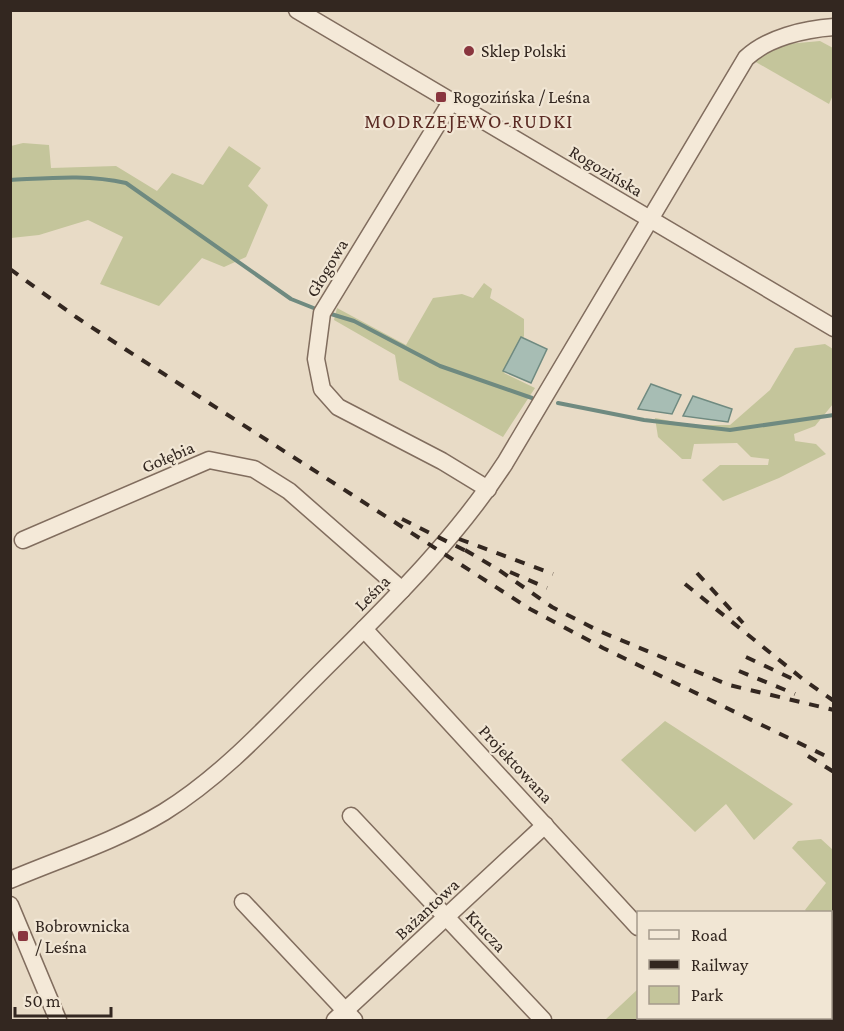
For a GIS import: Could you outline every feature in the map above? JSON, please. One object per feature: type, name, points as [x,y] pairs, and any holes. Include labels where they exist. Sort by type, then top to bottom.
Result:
[{"type":"street","name":"Rogozińska","points":[[297,10],[834,328]]},
{"type":"street","name":"Leśna","points":[[10,880],[136,826],[164,812],[199,787],[253,740],[402,590],[451,537],[488,489],[746,58],[756,48],[770,40],[834,27]]},
{"type":"street","name":"Głogowa","points":[[451,102],[322,313],[316,359],[322,389],[338,407],[442,461],[488,489]]},
{"type":"street","name":"Gołębia","points":[[23,540],[209,460],[254,469],[289,491],[402,590]]},
{"type":"street","name":"Projektowana","points":[[364,629],[637,925]]},
{"type":"street","name":"Krucza","points":[[351,816],[543,1020]]},
{"type":"street","name":"Bażantowa","points":[[345,1017],[546,825]]},
{"type":"street","points":[[243,902],[345,1017]]},
{"type":"street","points":[[10,905],[58,1020]]},
{"type":"green space","points":[[820,41],[833,48],[833,95],[829,104],[754,61],[764,50],[787,44]]},
{"type":"green space","points":[[23,143],[49,145],[51,168],[116,166],[157,191],[172,173],[203,185],[229,146],[261,168],[248,186],[268,205],[246,257],[224,267],[202,258],[159,306],[100,284],[123,237],[88,220],[39,235],[11,238],[11,146]]},
{"type":"green space","points":[[484,283],[492,289],[490,298],[524,319],[524,336],[504,373],[535,388],[503,437],[399,380],[395,355],[334,320],[337,308],[406,345],[433,298],[462,294],[473,298]]},
{"type":"green space","points":[[825,344],[833,349],[833,404],[815,426],[794,434],[795,441],[816,444],[826,454],[779,478],[723,501],[702,480],[720,465],[768,465],[769,459],[751,457],[737,443],[694,444],[691,459],[682,459],[658,437],[655,418],[691,425],[730,425],[770,390],[795,348]]},
{"type":"green space","points":[[665,721],[793,804],[754,840],[726,804],[695,832],[621,760]]},
{"type":"green space","points":[[821,839],[833,850],[833,946],[832,911],[805,910],[826,883],[792,848],[798,841]]},
{"type":"green space","points":[[637,990],[637,1019],[714,1020],[605,1020]]},
{"type":"shaded area","points":[[521,337],[547,349],[531,383],[503,371]]},
{"type":"shaded area","points":[[651,384],[681,395],[672,414],[638,409]]},
{"type":"shaded area","points":[[693,396],[732,409],[728,422],[683,416]]},
{"type":"waterway","points":[[10,180],[83,178],[126,183],[291,299],[316,309]]},
{"type":"waterway","points":[[331,314],[354,321],[440,366],[532,398]]},
{"type":"waterway","points":[[558,403],[644,420],[730,430],[834,415]]},
{"type":"railway","points":[[10,269],[76,317],[530,609],[603,648],[834,760]]},
{"type":"railway","points":[[402,519],[472,554]]},
{"type":"railway","points":[[459,539],[553,574]]},
{"type":"railway","points":[[465,550],[499,570],[552,607],[599,631],[729,685],[834,710]]},
{"type":"railway","points":[[510,572],[547,588]]},
{"type":"railway","points":[[697,573],[743,623]]},
{"type":"railway","points":[[685,584],[804,680],[834,701]]},
{"type":"railway","points":[[746,657],[795,680]]},
{"type":"railway","points":[[739,671],[795,694]]},
{"type":"railway","points":[[808,756],[834,772]]},
{"type":"place","name":"Sklep Polski","points":[[469,51]]},
{"type":"place","name":"Rogozińska / Leśna","points":[[441,97]]},
{"type":"place","name":"Bobrownicka / Leśna","points":[[23,936]]},
{"type":"district","name":"MODRZEJEWO-RUDKI","points":[[469,121]]}]
